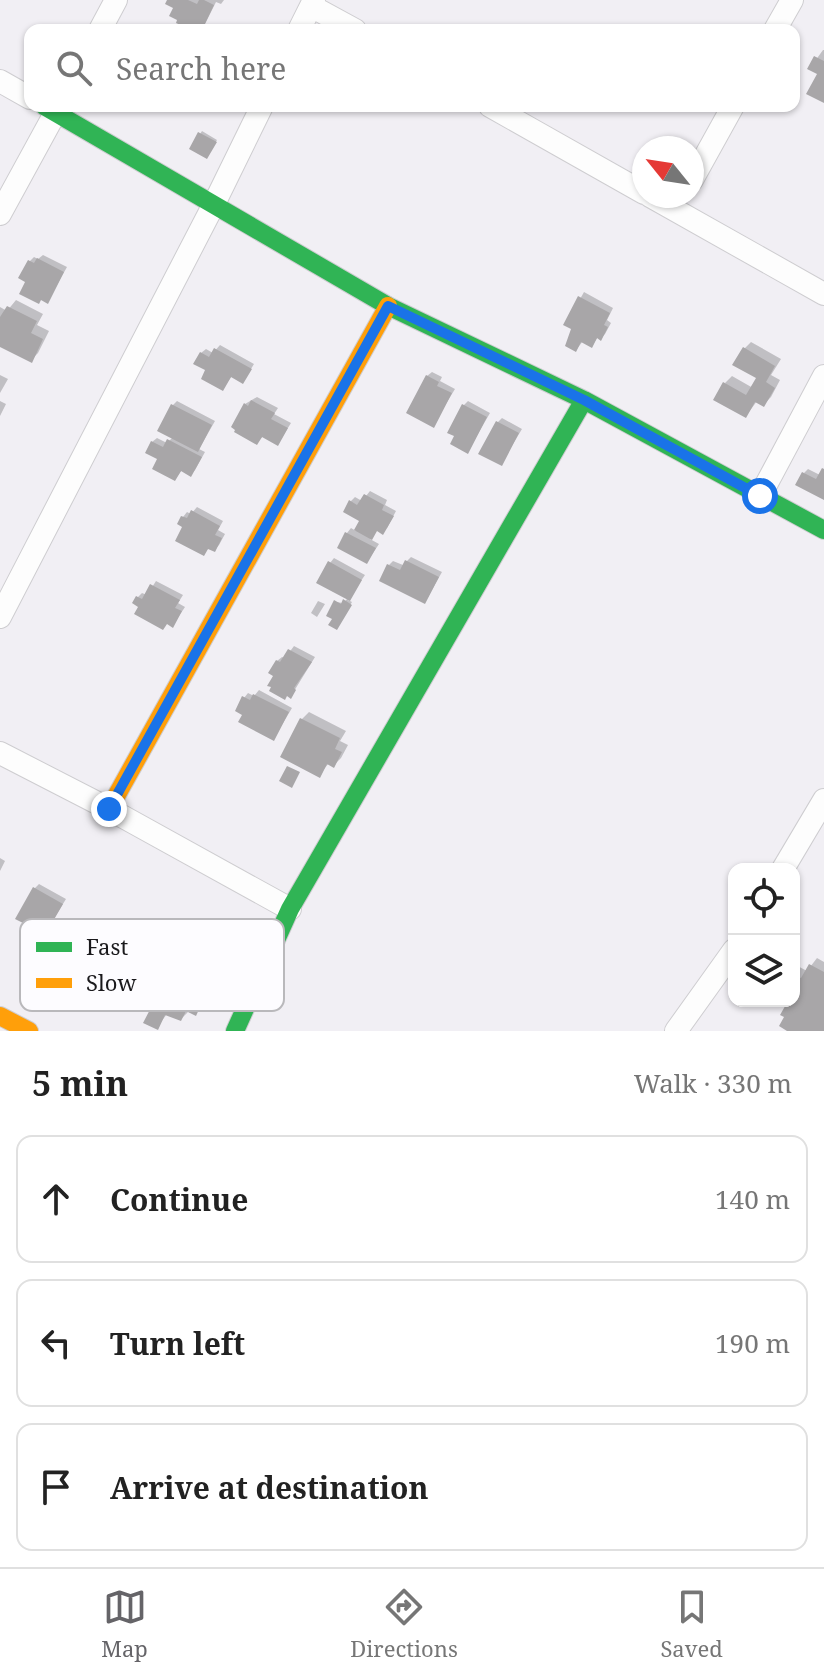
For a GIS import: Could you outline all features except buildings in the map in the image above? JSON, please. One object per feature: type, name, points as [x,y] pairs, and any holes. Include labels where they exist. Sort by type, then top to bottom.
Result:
[{"type":"street","points":[[103,24],[116,0]]},
{"type":"street","points":[[778,24],[792,0]]},
{"type":"street","points":[[302,24],[313,3],[346,24]]},
{"type":"street","points":[[0,81],[24,95]]},
{"type":"street","points":[[0,214],[51,112]]},
{"type":"street","points":[[60,112],[213,206],[388,306],[584,400],[824,530]]},
{"type":"street","points":[[0,617],[259,112]]},
{"type":"street","points":[[501,112],[632,186]]},
{"type":"street","points":[[704,158],[730,112]]},
{"type":"street","points":[[687,208],[824,294]]},
{"type":"street","points":[[109,809],[388,306]]},
{"type":"street","points":[[760,496],[824,376]]},
{"type":"street","points":[[284,922],[584,400]]},
{"type":"street","points":[[0,753],[290,909]]},
{"type":"street","points":[[787,863],[824,800]]},
{"type":"street","points":[[676,1031],[728,958]]},
{"type":"street","points":[[235,1031],[244,1011]]},
{"type":"street","points":[[0,1016],[29,1031]]},
{"type":"traffic: fast","points":[[54,112],[388,306],[584,400],[824,530]]},
{"type":"traffic: fast","points":[[284,922],[584,400]]},
{"type":"traffic: fast","points":[[235,1031],[244,1011]]},
{"type":"traffic: slow","points":[[109,809],[388,306]]},
{"type":"traffic: slow","points":[[0,1016],[29,1031]]},
{"type":"route","points":[[109,809],[388,306],[584,400],[760,496]]}]
